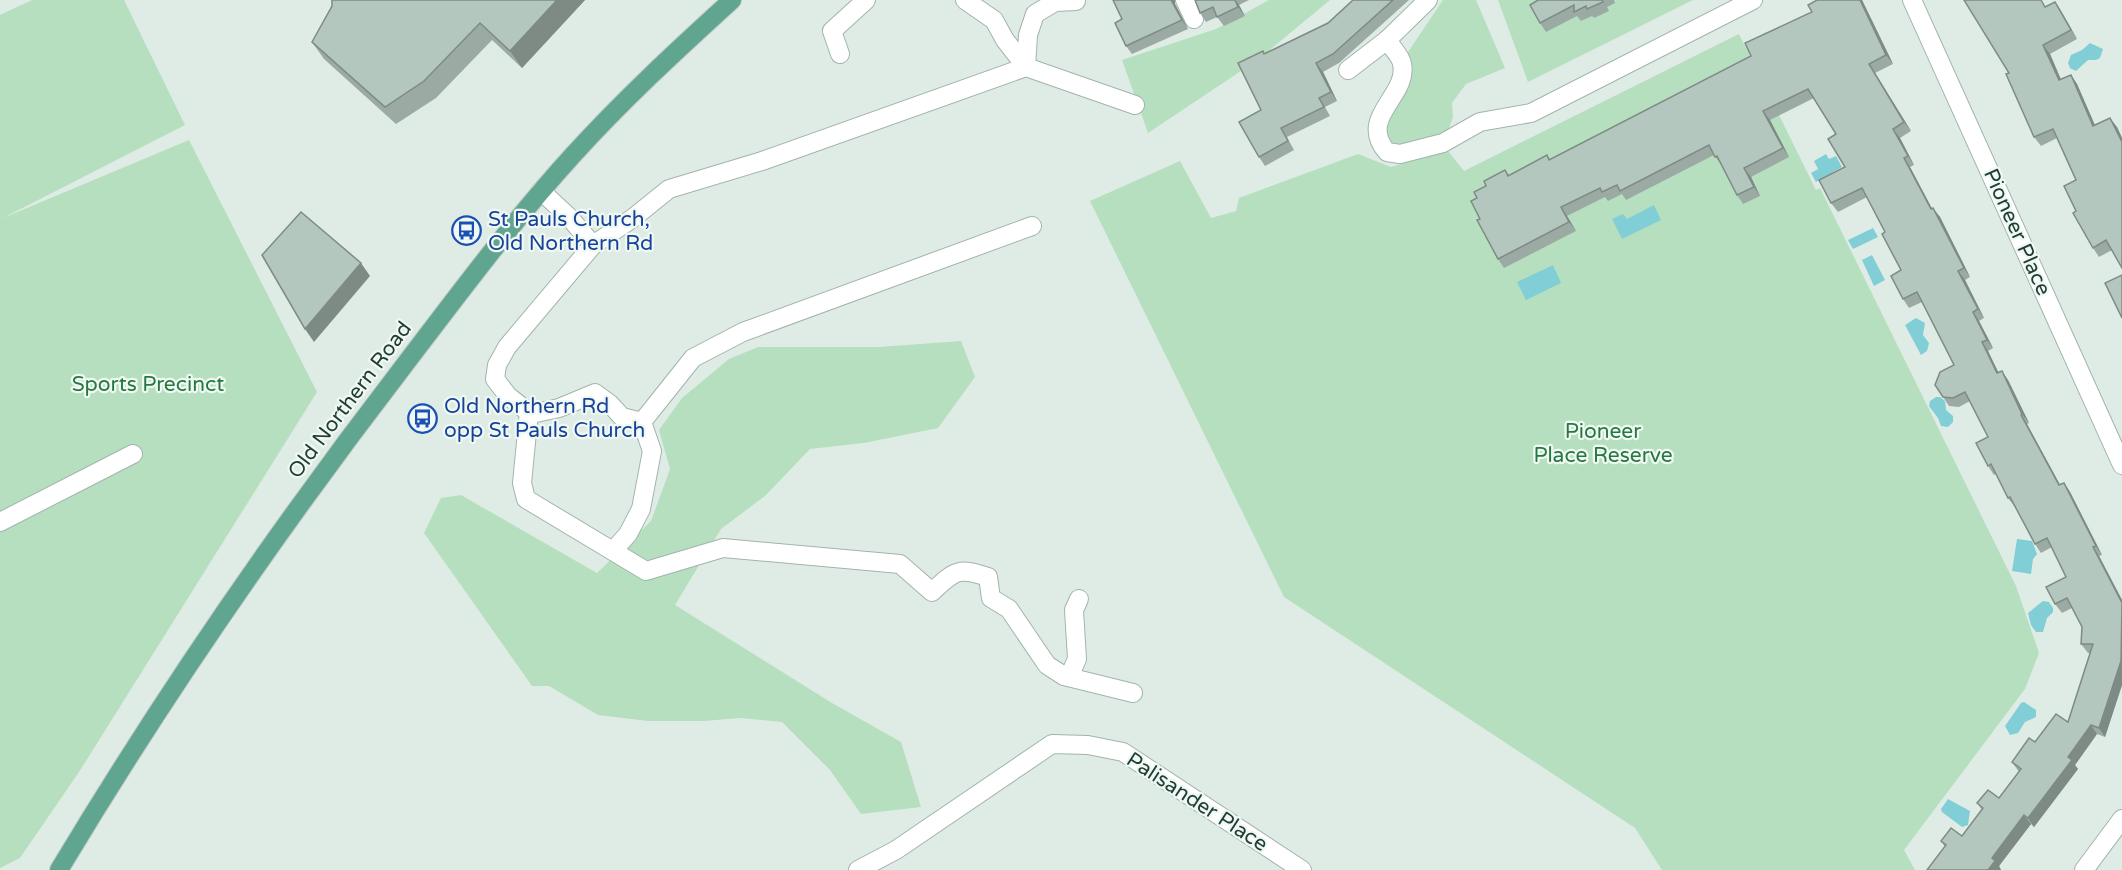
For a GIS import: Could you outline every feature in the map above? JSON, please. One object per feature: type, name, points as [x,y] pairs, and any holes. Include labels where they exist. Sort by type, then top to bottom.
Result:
[{"type":"main road","name":"Old Northern Road","points":[[59,870],[164,702],[270,544],[462,288],[574,154],[659,67],[732,0]]},
{"type":"street","points":[[840,54],[832,32],[866,0]]},
{"type":"street","points":[[965,0],[994,20],[1005,40],[1026,67],[1135,105]]},
{"type":"street","points":[[1026,67],[1028,35],[1035,14],[1055,2],[1076,0]]},
{"type":"street","points":[[1185,0],[1194,19]]},
{"type":"street","points":[[1348,70],[1387,40],[1428,0]]},
{"type":"street","points":[[1387,40],[1402,61],[1403,70],[1401,79],[1383,112],[1377,129],[1377,137],[1387,152],[1400,154],[1443,143],[1480,122],[1531,113],[1753,0]]},
{"type":"street","name":"Pioneer Place","points":[[1912,0],[2122,465]]},
{"type":"street","points":[[642,422],[622,417],[595,393],[559,408],[531,414],[508,396],[495,378],[497,365],[507,347],[593,245],[633,218],[669,189],[762,161],[1026,67]]},
{"type":"street","points":[[541,192],[569,217],[593,245]]},
{"type":"street","points":[[642,422],[693,358],[743,332],[1032,226]]},
{"type":"street","points":[[529,412],[522,483],[526,499],[646,571],[723,548],[900,564],[932,592],[957,572],[968,570],[988,577],[991,598],[1009,609],[1047,665],[1069,677],[1133,693]]},
{"type":"street","points":[[613,551],[628,534],[641,509],[652,451],[642,422]]},
{"type":"street","points":[[0,522],[133,454]]},
{"type":"street","points":[[1069,677],[1077,659],[1074,610],[1079,599]]},
{"type":"street","name":"Palisander Place","points":[[858,870],[896,850],[1052,744],[1088,745],[1122,753],[1302,870]]},
{"type":"street","points":[[2084,870],[2122,819]]},
{"type":"green space","name":"Sports Precinct","points":[[32,0],[124,0],[185,125],[3,218],[189,140],[317,392],[81,769],[20,858],[0,868],[0,15]]},
{"type":"green space","points":[[1269,0],[1330,0],[1259,59],[1148,133],[1122,60],[1216,29]]},
{"type":"green space","points":[[1443,0],[1476,0],[1505,68],[1466,84],[1452,103],[1453,117],[1448,132],[1405,156],[1382,138],[1403,91],[1408,52]]},
{"type":"green space","points":[[1498,0],[1693,0],[1528,82]]},
{"type":"green space","name":"Pioneer Place Reserve","points":[[1739,34],[1816,190],[1820,188],[2016,586],[2039,653],[2025,689],[1904,850],[1915,870],[1662,870],[1635,828],[1284,597],[1090,201],[1180,161],[1211,218],[1236,211],[1239,198],[1358,154],[1391,167],[1447,150],[1464,171]]},
{"type":"green space","points":[[961,341],[975,377],[938,428],[864,443],[810,449],[765,496],[721,529],[675,605],[832,703],[901,742],[921,807],[861,814],[830,770],[782,722],[740,718],[704,721],[648,721],[598,715],[549,686],[532,686],[424,533],[441,498],[461,495],[597,573],[651,521],[670,469],[659,430],[682,398],[729,359],[758,347],[879,347]]},
{"type":"water","points":[[2090,43],[2103,49],[2100,58],[2088,60],[2076,71],[2070,68],[2068,63],[2071,55]]},
{"type":"water","points":[[1826,154],[1829,159],[1836,156],[1842,167],[1816,182],[1811,173],[1818,169],[1814,161]]},
{"type":"water","points":[[1654,205],[1661,220],[1622,239],[1612,219],[1623,214],[1627,219]]},
{"type":"water","points":[[1873,228],[1878,237],[1853,249],[1848,240]]},
{"type":"water","points":[[1872,255],[1885,280],[1874,286],[1862,260]]},
{"type":"water","points":[[1553,265],[1561,283],[1526,300],[1517,282]]},
{"type":"water","points":[[1916,318],[1925,323],[1923,335],[1929,343],[1927,351],[1921,355],[1905,325]]},
{"type":"water","points":[[1936,397],[1945,401],[1946,410],[1953,416],[1953,422],[1948,427],[1941,426],[1929,406],[1930,401]]},
{"type":"water","points":[[2017,539],[2032,541],[2037,554],[2033,559],[2031,574],[2012,571]]},
{"type":"water","points":[[2043,601],[2049,602],[2053,612],[2047,618],[2043,632],[2036,632],[2031,625],[2028,613]]},
{"type":"water","points":[[2024,702],[2036,710],[2036,717],[2025,722],[2018,733],[2010,735],[2005,726]]},
{"type":"water","points":[[1948,799],[1970,811],[1968,825],[1962,827],[1942,812],[1941,809]]},
{"type":"building","points":[[332,0],[557,0],[510,51],[480,23],[424,81],[385,107],[312,42],[332,6]]},
{"type":"building","points":[[1113,0],[1171,0],[1182,20],[1126,46],[1115,23],[1122,19]]},
{"type":"building","points":[[1195,0],[1235,0],[1238,7],[1217,17],[1213,7],[1200,13]]},
{"type":"building","points":[[1353,0],[1393,0],[1333,54],[1316,63],[1331,92],[1319,98],[1324,107],[1281,128],[1288,141],[1259,157],[1239,122],[1261,110],[1238,63],[1263,51],[1264,54],[1328,23]]},
{"type":"building","points":[[1538,0],[1602,0],[1603,2],[1574,12],[1574,5],[1540,23],[1530,5]]},
{"type":"building","points":[[1817,0],[1860,0],[1886,55],[1869,64],[1904,122],[1893,129],[1908,156],[1904,158],[1964,268],[1958,271],[1978,309],[1973,312],[1987,340],[1982,342],[1997,373],[2002,371],[2021,415],[2059,485],[2064,483],[2122,603],[2121,661],[2099,728],[2091,725],[2068,757],[2072,760],[2028,818],[2024,815],[1992,858],[1995,861],[1988,870],[1927,870],[1946,845],[1941,841],[1951,828],[1962,836],[1983,808],[1977,803],[1988,790],[1999,798],[2021,769],[2012,762],[2029,738],[2035,742],[2056,714],[2068,722],[2093,644],[2081,644],[2082,627],[2067,598],[2055,604],[2046,587],[2066,577],[2047,538],[2035,544],[1991,464],[1988,466],[1976,443],[1988,437],[1965,392],[1953,398],[1943,397],[1935,385],[1940,372],[1954,365],[1917,292],[1903,299],[1891,276],[1901,270],[1882,234],[1885,232],[1862,188],[1831,203],[1819,180],[1845,167],[1828,139],[1836,134],[1808,89],[1763,111],[1783,148],[1744,168],[1754,187],[1737,195],[1709,145],[1620,191],[1617,185],[1602,192],[1600,188],[1561,207],[1569,222],[1498,259],[1477,220],[1480,219],[1471,201],[1477,198],[1474,192],[1486,186],[1484,181],[1505,170],[1508,176],[1547,155],[1549,160],[1751,56],[1745,43],[1812,12],[1808,5]]},
{"type":"building","points":[[1964,0],[2041,0],[2045,7],[2055,2],[2071,30],[2043,45],[2059,80],[2071,75],[2093,126],[2110,118],[2122,142],[2122,268],[2106,240],[2093,248],[2073,213],[2076,211],[2064,186],[2076,180],[2053,129],[2034,137],[2006,74],[2009,73]]},
{"type":"building","points":[[301,212],[361,263],[305,329],[262,255]]},
{"type":"building","points":[[2122,275],[2122,318],[2105,283]]},
{"type":"place","name":"St Pauls Church, Old Northern Rd","points":[[467,231]]},
{"type":"place","name":"Old Northern Rd opp St Pauls Church","points":[[423,418]]}]
